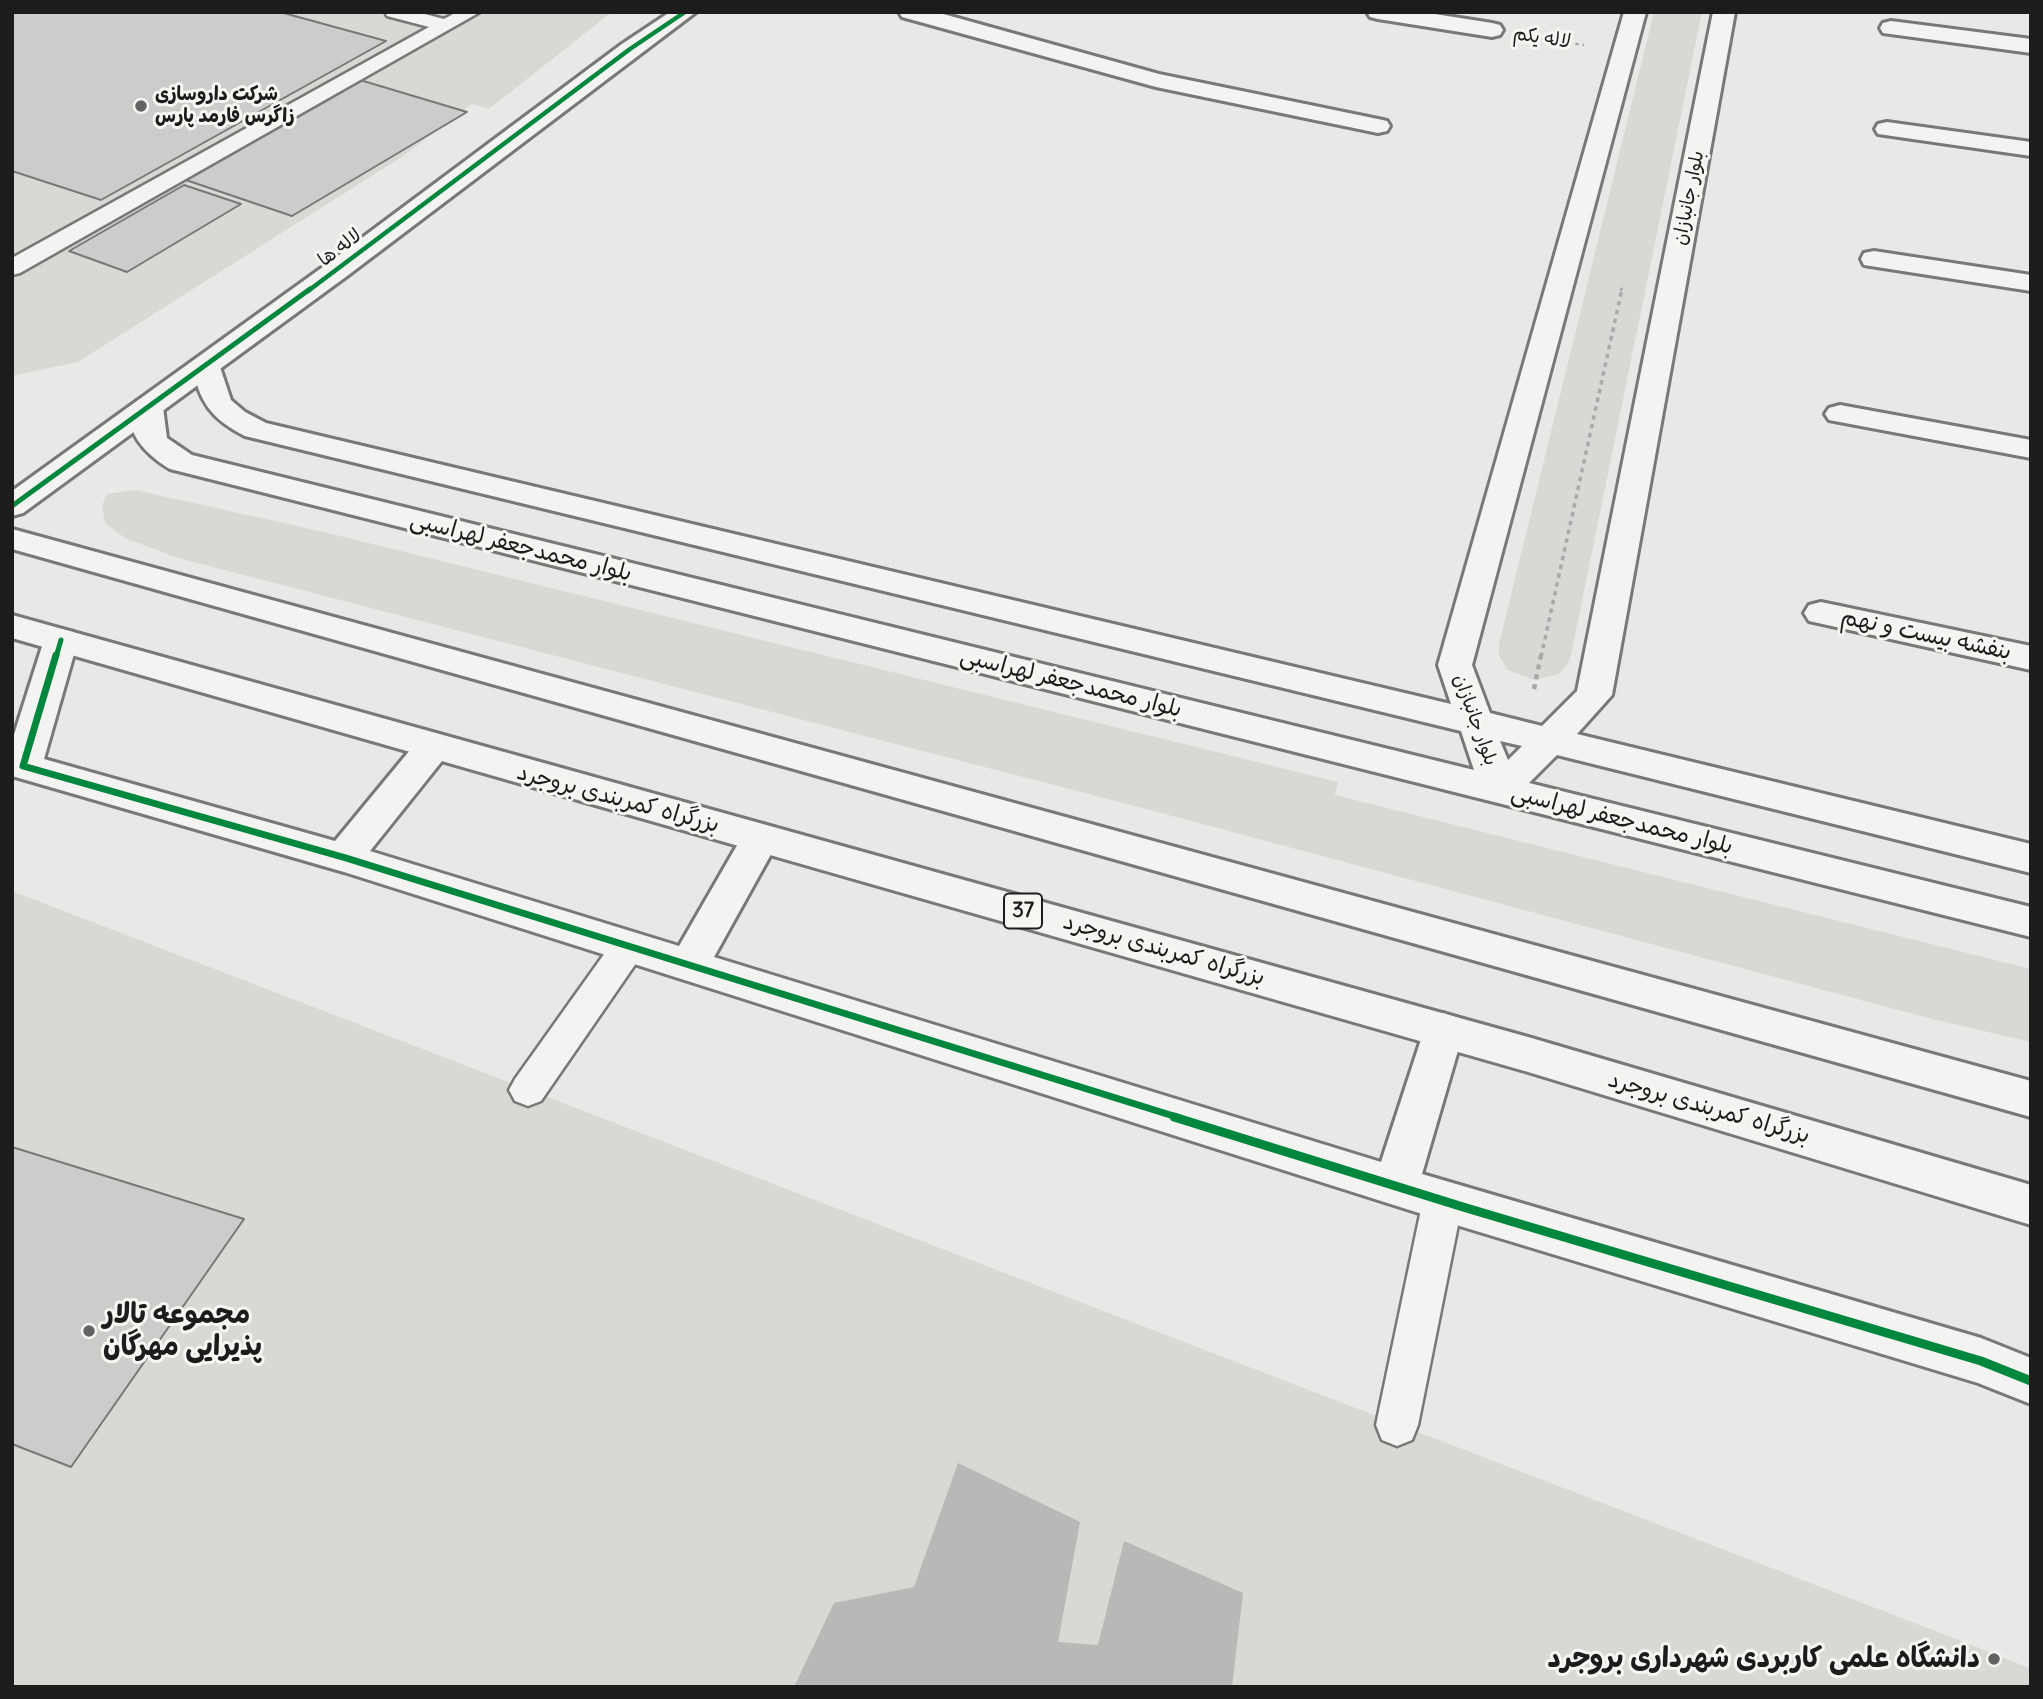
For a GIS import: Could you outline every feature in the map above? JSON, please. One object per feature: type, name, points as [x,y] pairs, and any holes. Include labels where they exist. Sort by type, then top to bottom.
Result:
[{"type":"main road","name":"لاله ها","points":[[12,506],[369,246],[630,49],[685,12]]},
{"type":"main road","points":[[910,12],[1156,80],[1378,126]]},
{"type":"main road","name":"لاله یکم","points":[[1378,12],[1492,30]]},
{"type":"main road","name":"بلوار جانبازان","points":[[1500,790],[1455,665],[1635,12]]},
{"type":"main road","name":"بلوار جانبازان","points":[[1500,790],[1537,737],[1594,695],[1724,12]]},
{"type":"main road","points":[[1891,28],[2031,46]]},
{"type":"main road","points":[[1886,129],[2031,149]]},
{"type":"main road","points":[[1874,259],[2031,283]]},
{"type":"main road","points":[[207,364],[214,401],[230,417],[256,430],[1476,722],[2031,859]]},
{"type":"main road","name":"بلوار محمدجعفر لهراسبی","points":[[148,407],[148,436],[159,449],[181,462],[2031,922]]},
{"type":"main road","points":[[1840,414],[2031,449]]},
{"type":"main road","points":[[12,539],[2031,1099]]},
{"type":"main road","name":"بنفشه بیست و نهم","points":[[1821,613],[2031,657]]},
{"type":"main road","name":"بزرگراه کمربندی بروجرد","points":[[12,626],[1443,1030],[2031,1205]]},
{"type":"main road","points":[[61,640],[23,766],[343,858],[1396,1186],[1981,1361],[2031,1381]]},
{"type":"main road","points":[[343,858],[433,747]]},
{"type":"main road","points":[[689,965],[761,838]]},
{"type":"main road","points":[[1396,1186],[1443,1030]]},
{"type":"lane","points":[[394,12],[446,26]]},
{"type":"lane","points":[[12,268],[471,12]]},
{"type":"lane","points":[[528,1090],[629,946]]},
{"type":"lane","points":[[1397,1424],[1443,1200]]},
{"type":"path","points":[[1537,737],[1626,271]]},
{"type":"shaded area","points":[[12,12],[612,12],[489,109],[472,104],[403,156],[78,362],[12,376]]},
{"type":"shaded area","points":[[1654,12],[1702,12],[1570,660],[1559,674],[1533,680],[1508,670],[1499,656],[1499,644]]},
{"type":"shaded area","points":[[135,490],[324,532],[1338,782],[1335,795],[2031,969],[2031,1042],[1932,1019],[1135,806],[178,558],[125,538],[105,523],[102,506],[107,494]]},
{"type":"shaded area","points":[[12,891],[1982,1649],[2031,1669],[2031,1687],[12,1687]]},
{"type":"shaded area","points":[[958,1463],[1080,1522],[1058,1642],[1098,1645],[1124,1541],[1243,1593],[1232,1687],[794,1687],[834,1603],[914,1587]]},
{"type":"building","name":"شرکت داروسازی زاگرس فارمد پارس","points":[[12,12],[280,12],[386,41],[101,200],[12,171]]},
{"type":"building","points":[[360,80],[467,112],[292,216],[180,178]]},
{"type":"building","points":[[184,185],[241,204],[127,272],[69,251]]},
{"type":"building","name":"مجموعه تالار پذیرایی مهرگان","points":[[12,1147],[244,1219],[71,1467],[12,1444]]},
{"type":"cycle path","points":[[12,506],[337,270],[630,49],[685,12]]},
{"type":"cycle path","points":[[61,640],[23,766],[346,858],[1463,1207],[1981,1361],[2031,1381]]},
{"type":"place","name":"شرکت داروسازی زاگرس فارمد پارس","points":[[141,106]]},
{"type":"place","name":"مجموعه تالار پذیرایی مهرگان","points":[[89,1331]]},
{"type":"place","name":"دانشگاه علمی کاربردی شهرداری بروجرد","points":[[1994,1659]]}]
